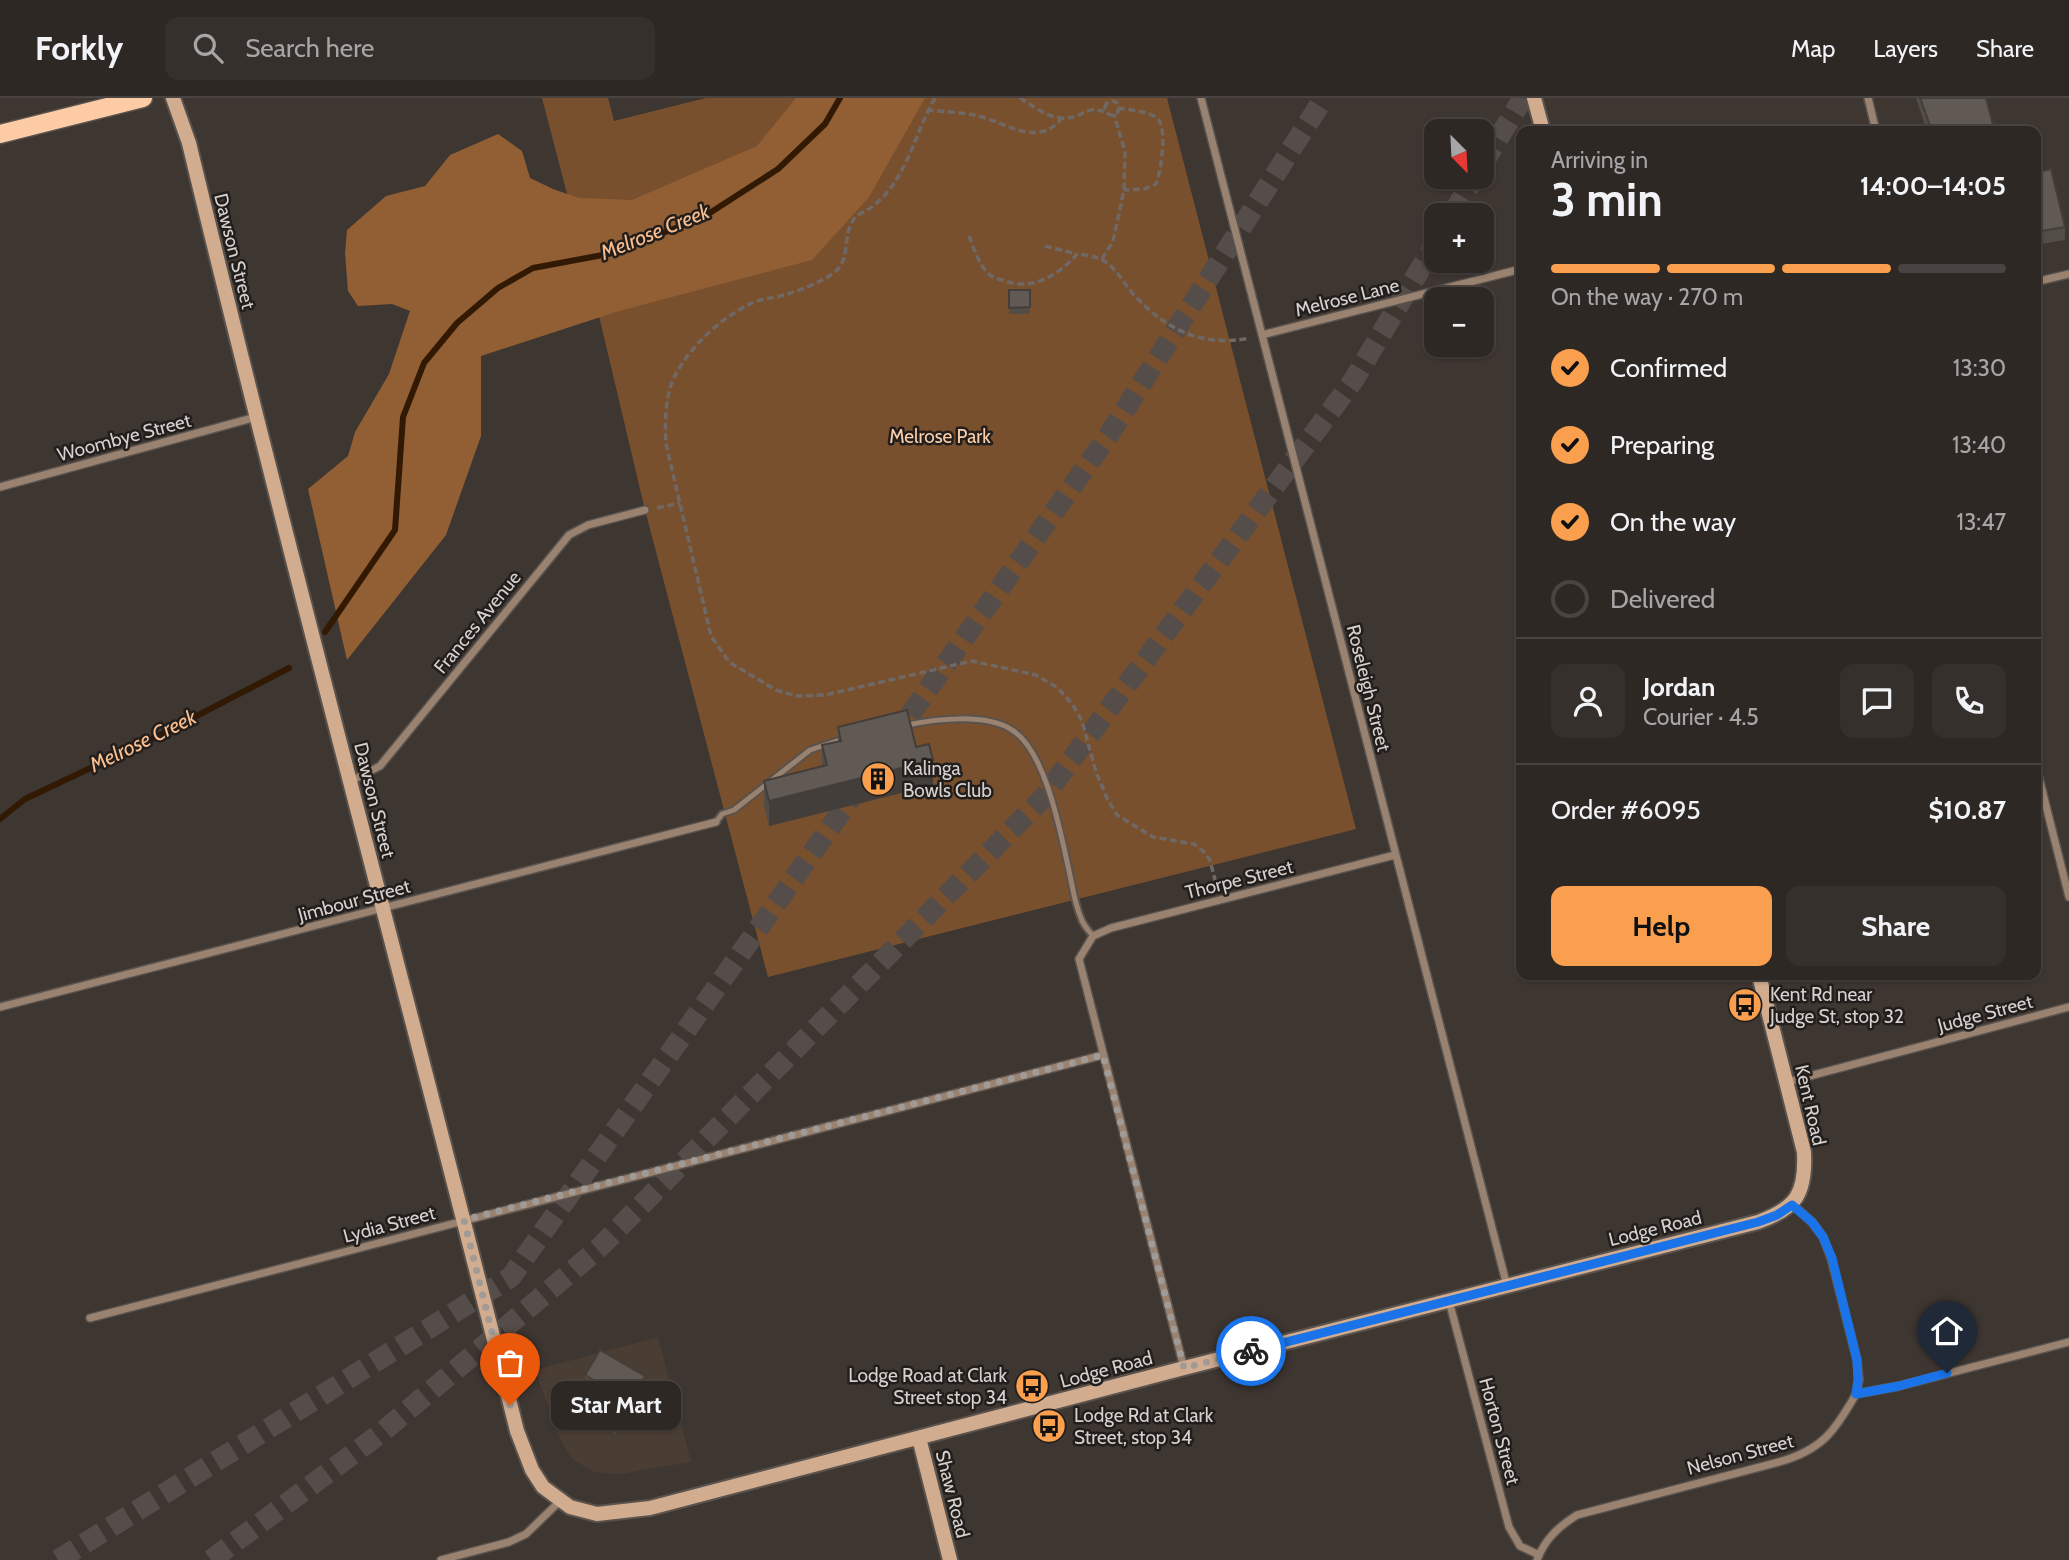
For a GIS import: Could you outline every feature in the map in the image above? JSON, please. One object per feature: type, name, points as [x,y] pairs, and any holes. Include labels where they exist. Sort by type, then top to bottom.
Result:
[{"type":"main road","points":[[0,134],[143,98]]},
{"type":"street","name":"Dawson Street","points":[[173,98],[189,143],[256,417],[517,1431],[532,1470],[542,1487],[560,1500]]},
{"type":"street","name":"Roseleigh Street","points":[[1201,98],[1507,1286]]},
{"type":"street","points":[[1534,98],[1542,126]]},
{"type":"street","points":[[1868,98],[1875,126]]},
{"type":"street","name":"Melrose Lane","points":[[1262,335],[1516,270]]},
{"type":"street","points":[[2041,281],[2069,274]]},
{"type":"street","name":"Woombye Street","points":[[0,487],[256,417]]},
{"type":"street","name":"Frances Avenue","points":[[351,781],[380,766],[569,535],[588,525],[645,510]]},
{"type":"street","points":[[2041,786],[2069,897]]},
{"type":"street","name":"Jimbour Street","points":[[0,1007],[716,822]]},
{"type":"street","name":"Thorpe Street","points":[[1093,936],[1111,928],[1395,855]]},
{"type":"street","points":[[1093,936],[1079,959],[1184,1368]]},
{"type":"street","name":"Kent Road","points":[[1760,980],[1804,1152],[1805,1172],[1801,1189],[1792,1205]]},
{"type":"street","name":"Judge Street","points":[[1787,1082],[2069,1007]]},
{"type":"street","name":"Lydia Street","points":[[90,1318],[1103,1055]]},
{"type":"street","points":[[1792,1205],[1812,1222],[1823,1237],[1832,1258],[1857,1360],[1856,1394],[1899,1386],[2069,1342]]},
{"type":"street","name":"Lodge Road","points":[[560,1500],[570,1507],[597,1514],[650,1508],[1758,1222],[1777,1215],[1792,1205]]},
{"type":"street","name":"Horton Street","points":[[1449,1301],[1508,1527],[1520,1546],[1538,1557]]},
{"type":"street","name":"Nelson Street","points":[[1538,1557],[1549,1537],[1561,1524],[1577,1515],[1789,1459],[1813,1449],[1826,1438],[1856,1394]]},
{"type":"street","name":"Shaw Road","points":[[919,1438],[950,1560]]},
{"type":"street","points":[[441,1560],[509,1542],[526,1534],[560,1500]]},
{"type":"lane","points":[[901,726],[936,719],[989,721],[1013,730],[1032,752],[1043,775],[1059,827],[1081,919],[1093,936]]},
{"type":"lane","points":[[716,822],[722,814],[734,810],[810,750],[853,735]]},
{"type":"path","points":[[935,98],[898,178],[871,208],[855,217],[849,230],[842,263],[836,271],[800,290],[759,300],[730,316],[705,336],[684,359],[669,389],[665,421],[666,444],[711,636],[729,662],[776,690],[796,696],[825,695],[972,661],[1036,675],[1058,688],[1073,705],[1082,721],[1096,772],[1117,815],[1153,837],[1194,844],[1204,852],[1210,860],[1220,900]]},
{"type":"path","points":[[1020,98],[1045,113],[1062,118],[1074,118],[1088,110],[1097,109],[1114,114]]},
{"type":"path","points":[[1107,113],[1105,105],[1109,100],[1116,103],[1118,108]]},
{"type":"path","points":[[1102,258],[1113,241],[1124,190],[1125,152],[1114,114],[1118,108]]},
{"type":"path","points":[[1118,108],[1154,116],[1160,120],[1163,130],[1160,175],[1156,184],[1145,189],[1124,190]]},
{"type":"path","points":[[928,110],[976,116],[1037,134],[1057,125],[1062,118]]},
{"type":"path","points":[[969,236],[976,254],[990,276],[1012,284],[1027,284],[1045,279],[1064,269],[1077,254]]},
{"type":"path","points":[[1045,246],[1102,258],[1117,271],[1136,297],[1176,329],[1194,337],[1231,341],[1262,335]]},
{"type":"path","points":[[645,510],[680,503]]},
{"type":"shaded area","points":[[796,98],[925,98],[869,197],[812,260],[619,311],[481,356],[481,436],[446,535],[347,660],[308,489],[348,456],[355,432],[389,374],[410,311],[392,304],[358,306],[348,291],[345,253],[347,230],[386,196],[425,186],[450,155],[498,134],[522,151],[530,178],[579,198],[632,200],[757,146]]},
{"type":"shaded area","points":[[658,1337],[691,1462],[620,1474],[594,1472],[572,1459],[559,1438],[535,1370]]},
{"type":"green space","name":"Melrose Park","points":[[542,98],[608,98],[614,121],[706,98],[1167,98],[1356,829],[768,977],[645,510],[599,316]]},
{"type":"building","points":[[1920,98],[1986,98],[1993,125],[1997,126],[1930,126]]},
{"type":"building","points":[[2051,169],[2065,227],[2041,231],[2041,172]]},
{"type":"building","points":[[1009,290],[1030,290],[1030,307],[1009,308]]},
{"type":"building","points":[[907,710],[916,747],[929,744],[933,760],[769,801],[764,781],[827,765],[822,745],[841,741],[838,727]]},
{"type":"building","points":[[600,1350],[645,1376],[616,1424],[594,1411],[608,1388],[585,1375]]},
{"type":"waterway","name":"Melrose Creek","points":[[325,632],[395,530],[403,417],[424,363],[457,323],[498,288],[533,268],[608,254],[702,218],[778,169],[825,124],[840,98]]},
{"type":"waterway","name":"Melrose Creek","points":[[0,819],[25,799],[154,738],[289,668]]},
{"type":"tunnel","points":[[892,740],[1110,433],[1324,98]]},
{"type":"tunnel","points":[[1494,145],[1523,98]]},
{"type":"tunnel","points":[[1459,203],[1468,189]]},
{"type":"tunnel","points":[[211,1560],[381,1433],[598,1249],[1042,799],[1353,381],[1424,263]]},
{"type":"tunnel","points":[[58,1560],[511,1277],[861,784]]},
{"type":"way so far","points":[[510,1405],[464,1220],[1103,1055],[1184,1368],[1251,1351]]},
{"type":"place","name":"Kalinga Bowls Club","points":[[878,779]]},
{"type":"place","name":"Kent Rd near Judge St, stop 32","points":[[1745,1005]]},
{"type":"place","name":"Lodge Road at Clark Street stop 34","points":[[1032,1386]]},
{"type":"place","name":"Star Mart","points":[[510,1405]]},
{"type":"place","name":"Lodge Rd at Clark Street, stop 34","points":[[1049,1426]]},
{"type":"route","points":[[1251,1351],[1758,1222],[1777,1215],[1792,1205],[1812,1222],[1823,1237],[1832,1258],[1857,1360],[1856,1394],[1947,1373]]}]
